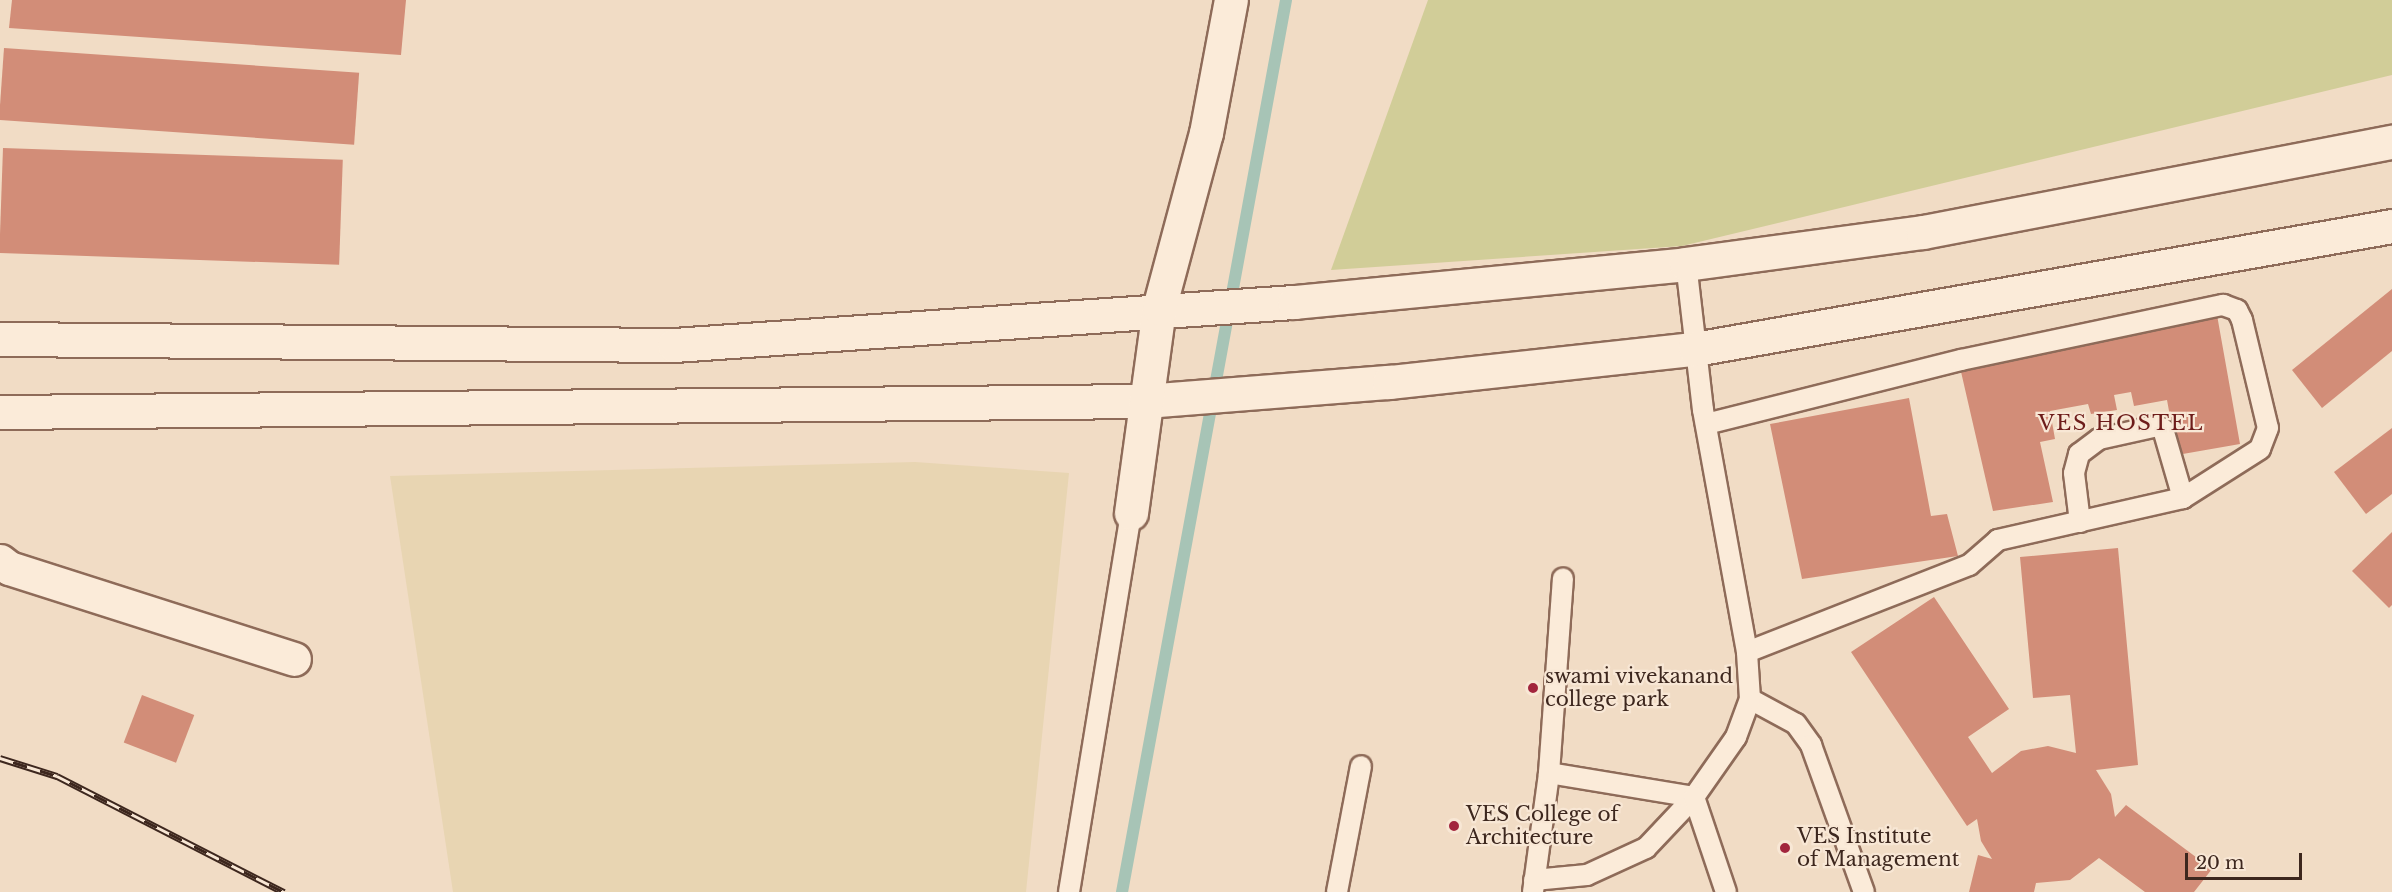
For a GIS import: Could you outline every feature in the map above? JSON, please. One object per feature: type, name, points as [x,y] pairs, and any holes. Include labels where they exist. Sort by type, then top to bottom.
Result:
[{"type":"street","points":[[1131,513],[1162,399],[1159,308],[1206,133],[1231,0]]},
{"type":"street","points":[[0,339],[674,345],[1049,321],[1159,308],[1202,308],[1294,302],[1686,264],[1923,232],[2392,142]]},
{"type":"street","points":[[0,412],[1162,399],[1249,393],[1389,382],[1695,349],[2392,226]]},
{"type":"street","points":[[0,561],[9,568],[294,659]]},
{"type":"lane","points":[[1563,579],[1549,773],[1533,886],[1587,875],[1646,848],[1694,797],[1736,737],[1750,699],[1747,652],[1706,424],[1686,264]]},
{"type":"lane","points":[[1706,424],[1961,360],[2230,306],[2242,320],[2268,428],[2266,440],[2260,449],[2183,498],[1998,540],[1969,565],[1747,652]]},
{"type":"lane","points":[[2080,522],[2073,472],[2079,454],[2099,438],[2157,426],[2163,429],[2183,498]]},
{"type":"lane","points":[[1069,892],[1131,513]]},
{"type":"lane","points":[[1750,699],[1797,724],[1811,745],[1864,892]]},
{"type":"lane","points":[[1336,892],[1361,766]]},
{"type":"lane","points":[[1549,773],[1694,797]]},
{"type":"lane","points":[[1694,797],[1726,892]]},
{"type":"shaded area","points":[[1428,0],[2392,0],[2392,75],[1682,246],[1331,270]]},
{"type":"shaded area","points":[[915,462],[1069,473],[1026,892],[453,892],[390,476]]},
{"type":"building","points":[[12,0],[406,0],[401,55],[9,28]]},
{"type":"building","points":[[4,48],[359,73],[354,145],[0,120]]},
{"type":"building","points":[[3,148],[343,160],[339,265],[0,253]]},
{"type":"building","points":[[2392,289],[2392,351],[2322,408],[2292,370]]},
{"type":"building","points":[[2217,315],[2240,444],[2177,455],[2167,400],[2134,406],[2131,392],[2114,395],[2117,410],[2091,414],[2088,404],[2050,411],[2055,439],[2040,442],[2053,502],[1993,511],[1959,363]]},
{"type":"building","points":[[1909,398],[1931,516],[1947,514],[1958,556],[1802,579],[1770,424]]},
{"type":"building","points":[[2392,428],[2392,494],[2366,514],[2334,472]]},
{"type":"building","points":[[2392,532],[2392,605],[2389,608],[2352,571]]},
{"type":"building","points":[[2118,548],[2138,765],[2096,770],[2111,794],[2115,817],[2126,805],[2212,869],[2194,892],[2145,892],[2099,858],[2070,880],[2036,883],[2034,892],[1969,892],[1978,855],[1992,859],[1981,841],[1977,819],[1967,826],[1851,652],[1934,597],[2009,709],[1968,737],[1992,773],[2021,751],[2048,746],[2076,753],[2070,695],[2033,698],[2020,557]]},
{"type":"building","points":[[142,695],[194,715],[176,763],[124,743]]},
{"type":"waterway","points":[[1122,892],[1286,0]]},
{"type":"railway","points":[[0,758],[57,776],[284,892]]},
{"type":"place","name":"swami vivekanand college park","points":[[1533,688]]},
{"type":"place","name":"VES College of Architecture","points":[[1454,826]]},
{"type":"place","name":"VES Institute of Management","points":[[1785,848]]},
{"type":"district","name":"VES HOSTEL","points":[[2121,423]]}]
